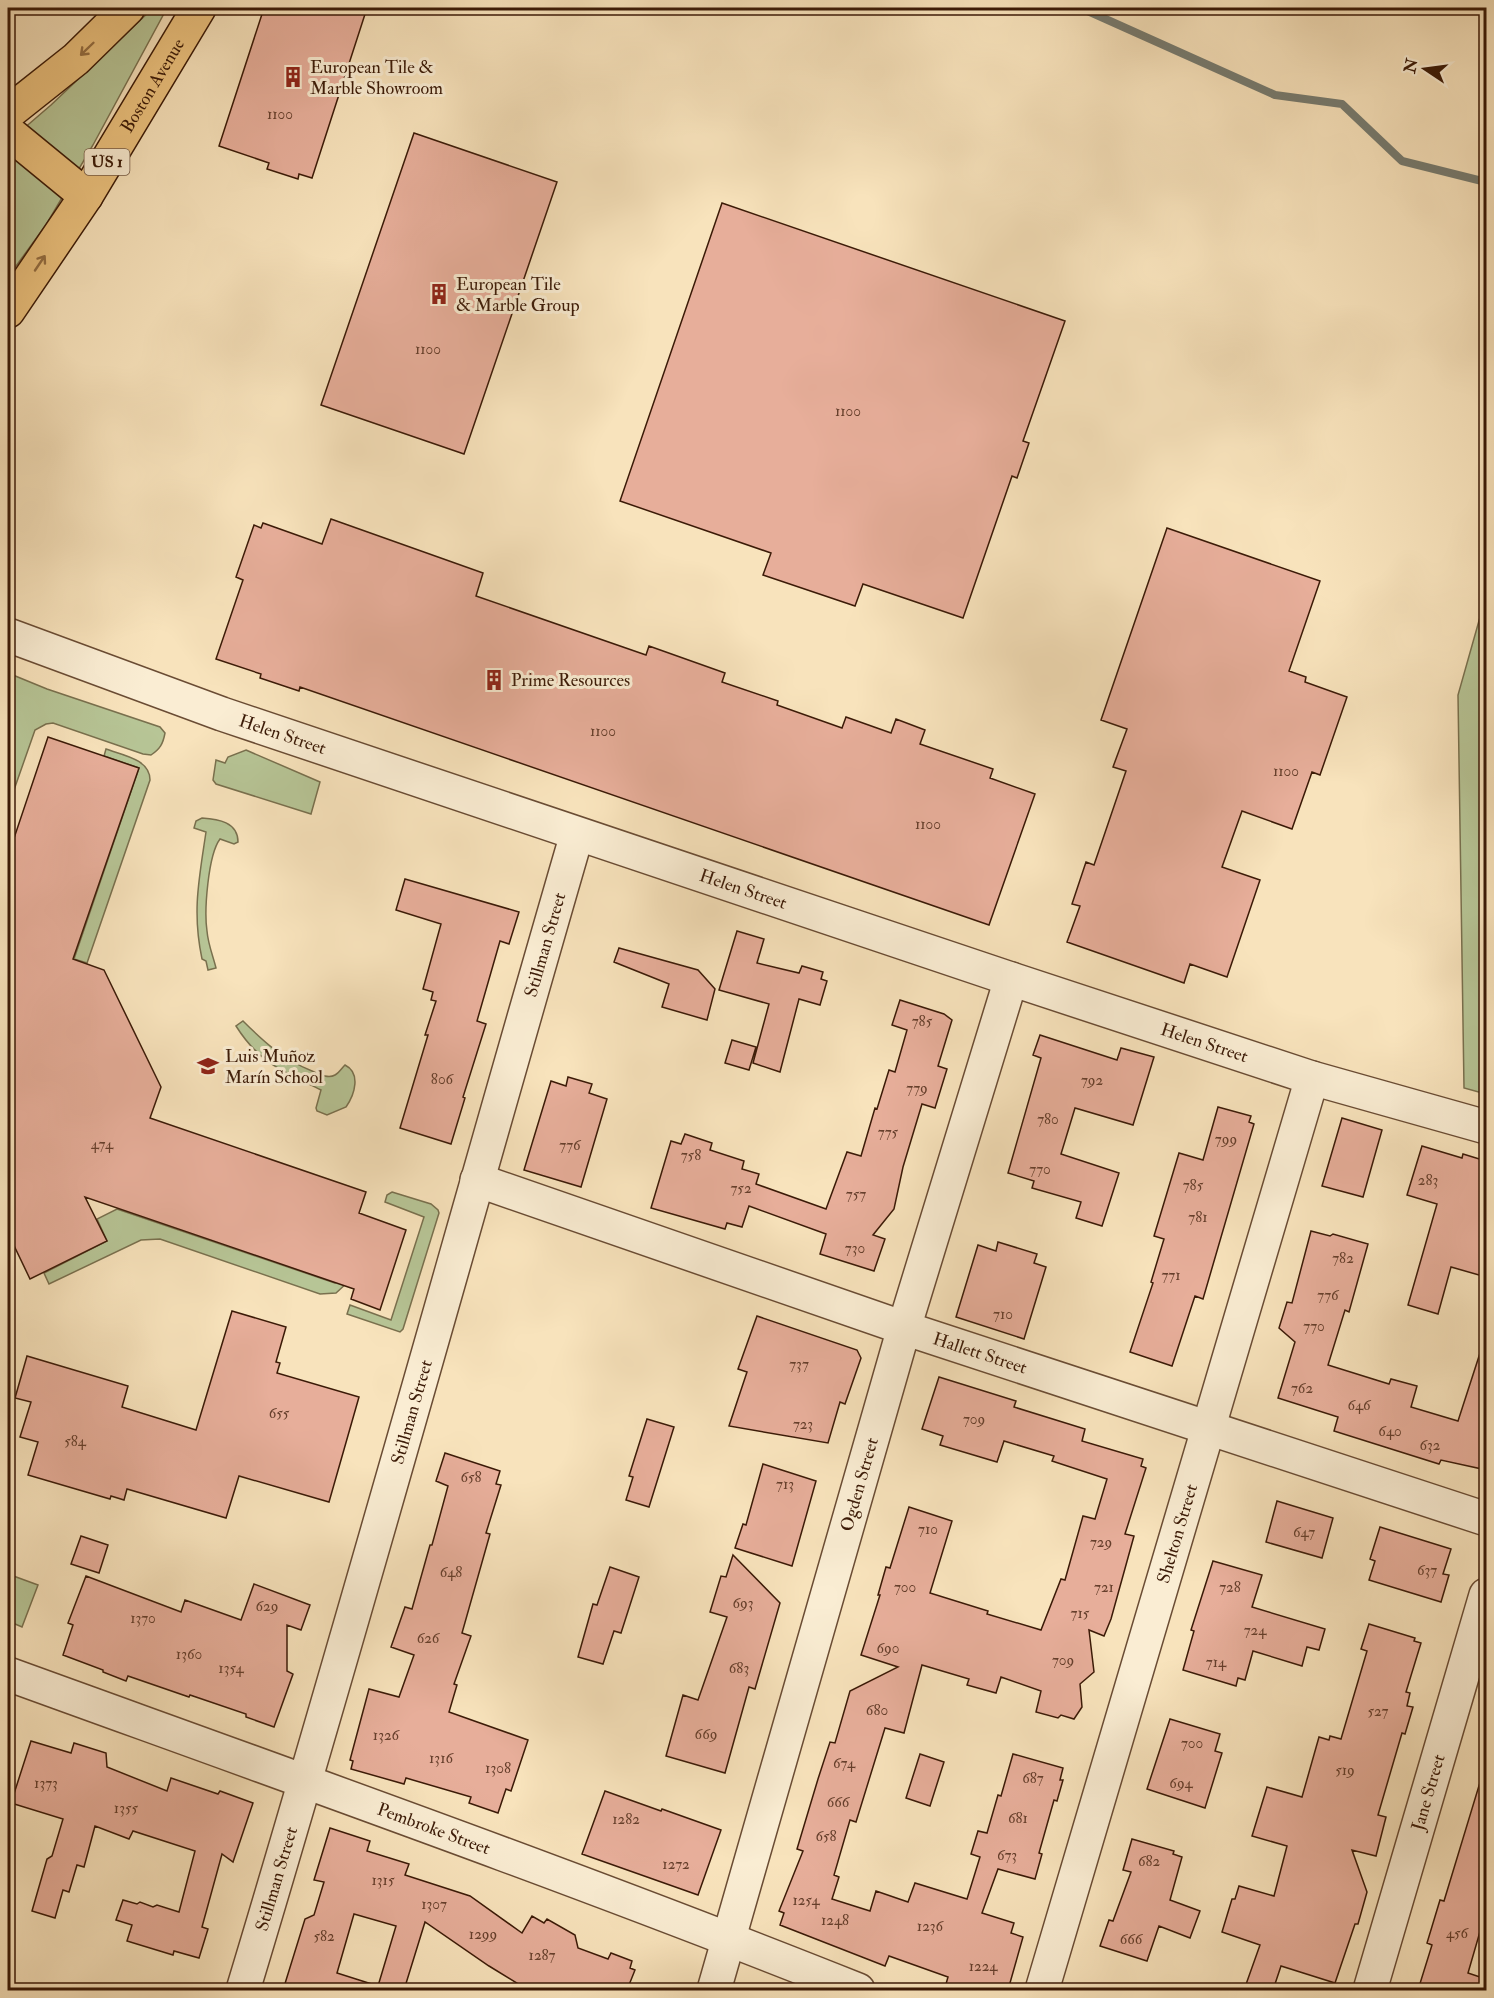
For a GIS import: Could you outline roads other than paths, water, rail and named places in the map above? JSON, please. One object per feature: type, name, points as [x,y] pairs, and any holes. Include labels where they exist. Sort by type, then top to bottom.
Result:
[{"type":"main road","points":[[8,113],[76,59],[128,8]]},
{"type":"main road","name":"Boston Avenue","points":[[8,311],[86,196],[199,8]]},
{"type":"main road","points":[[8,132],[86,196]]},
{"type":"street","name":"Helen Street","points":[[8,635],[222,714],[1011,979],[1312,1078],[1486,1127]]},
{"type":"street","name":"Stillman Street","points":[[243,1990],[306,1782],[577,834]]},
{"type":"street","name":"Ogden Street","points":[[714,1990],[904,1328],[1011,979]]},
{"type":"street","name":"Shelton Street","points":[[1042,1990],[1312,1078]]},
{"type":"street","name":"Hallett Street","points":[[477,1179],[904,1328],[1486,1519]]},
{"type":"street","name":"Jane Street","points":[[1370,1990],[1486,1595]]},
{"type":"street","name":"Pembroke Street","points":[[8,1674],[729,1939],[858,1990]]},
{"type":"waterway","points":[[1081,8],[1275,95],[1342,104],[1402,161],[1486,182]]},
{"type":"place","name":"European Tile & Marble Showroom","points":[[293,77]]},
{"type":"place","name":"European Tile & Marble Group","points":[[439,294]]},
{"type":"place","name":"Prime Resources","points":[[494,680]]},
{"type":"place","name":"Luis Muñoz Marín School","points":[[208,1066]]}]
